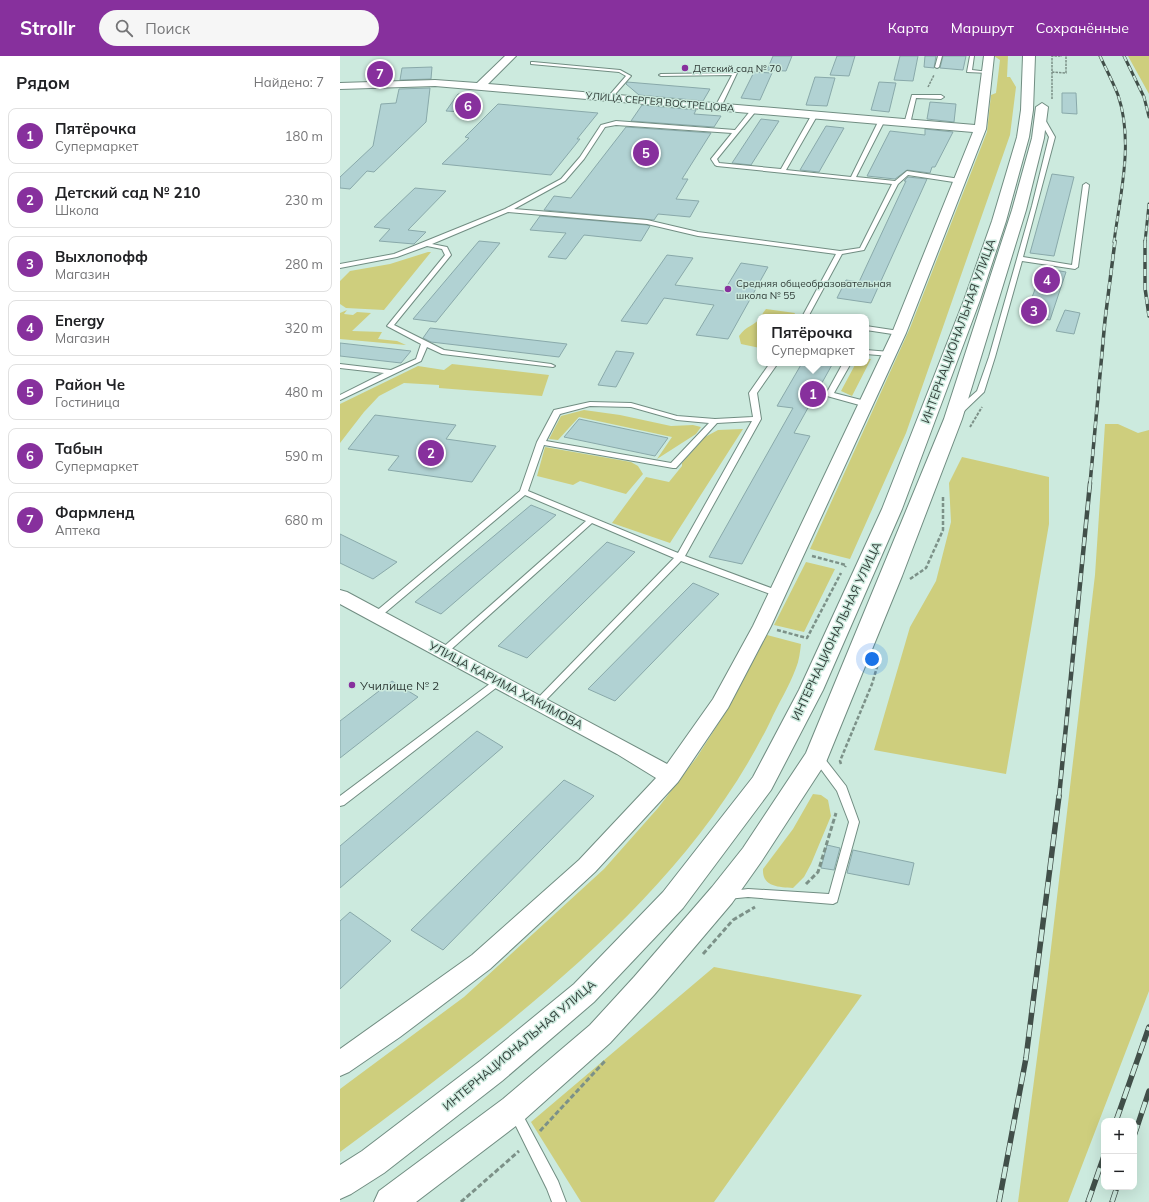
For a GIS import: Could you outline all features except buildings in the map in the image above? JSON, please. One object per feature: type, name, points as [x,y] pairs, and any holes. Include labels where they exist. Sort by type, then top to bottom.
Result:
[{"type":"main road","name":"ИНТЕРНАЦИОНАЛЬНАЯ УЛИЦА","points":[[340,1183],[373,1162],[491,1071],[584,993],[673,900],[762,783],[811,690],[892,509],[972,300],[999,221],[1037,137],[1027,110],[1029,56]]},
{"type":"main road","name":"ИНТЕРНАЦИОНАЛЬНАЯ УЛИЦА","points":[[390,1202],[514,1109],[600,1034],[644,986],[722,895],[770,829],[817,756],[891,576],[953,417],[1002,267],[1037,137],[1042,93]]},
{"type":"street","points":[[480,86],[511,56]]},
{"type":"street","points":[[340,1064],[391,1029],[481,962],[587,866],[670,776],[721,703],[762,626],[776,593],[900,333],[980,129],[988,64]]},
{"type":"street","name":"УЛИЦА СЕРГЕЯ ВОСТРЕЦОВА","points":[[340,86],[435,83],[480,86],[753,111],[980,129]]},
{"type":"street","name":"УЛИЦА КАРИМА ХАКИМОВА","points":[[340,596],[670,776]]},
{"type":"lane","points":[[937,67],[940,56]]},
{"type":"lane","points":[[972,56],[969,71],[988,64]]},
{"type":"lane","points":[[533,63],[620,71],[630,76],[610,98]]},
{"type":"lane","points":[[661,75],[736,74],[718,107]]},
{"type":"lane","points":[[907,124],[914,96],[941,97]]},
{"type":"lane","points":[[753,111],[714,159],[717,164],[896,183]]},
{"type":"lane","points":[[782,172],[814,116]]},
{"type":"lane","points":[[853,178],[881,122]]},
{"type":"lane","points":[[340,266],[395,256],[508,210],[563,180],[582,158],[603,126],[616,123],[737,132]]},
{"type":"lane","points":[[953,417],[980,392],[1021,259],[1037,137]]},
{"type":"lane","points":[[508,210],[647,222],[698,234],[840,254],[862,248],[896,183],[907,172],[960,181]]},
{"type":"lane","points":[[1021,259],[1075,267],[1086,185]]},
{"type":"lane","points":[[426,244],[445,248],[448,256],[390,326],[424,345],[442,352],[551,366]]},
{"type":"lane","points":[[807,314],[840,254]]},
{"type":"lane","points":[[869,328],[900,333]]},
{"type":"lane","points":[[340,398],[419,360],[424,345]]},
{"type":"lane","points":[[869,352],[890,354]]},
{"type":"lane","points":[[340,366],[392,372]]},
{"type":"lane","points":[[538,703],[680,557],[757,419],[753,393],[772,366]]},
{"type":"lane","points":[[845,366],[830,394],[866,404]]},
{"type":"lane","points":[[376,615],[524,492],[540,442],[557,412],[590,404],[631,405],[677,418],[714,421],[757,419]]},
{"type":"lane","points":[[540,442],[673,466],[714,421]]},
{"type":"lane","points":[[524,492],[680,557],[776,593]]},
{"type":"lane","points":[[443,652],[590,520]]},
{"type":"lane","points":[[340,802],[498,682]]},
{"type":"lane","points":[[722,895],[748,893],[833,899],[854,822],[842,789],[817,756]]},
{"type":"lane","points":[[514,1109],[529,1142],[553,1186],[559,1202]]},
{"type":"path","points":[[1052,56],[1062,56]]},
{"type":"path","points":[[1052,72],[1066,73],[1066,56]]},
{"type":"path","points":[[920,96],[931,83],[937,67]]},
{"type":"path","points":[[773,629],[807,638],[846,565],[810,556]]},
{"type":"path","points":[[461,1202],[529,1142]]},
{"type":"shaded area","points":[[994,56],[1008,56],[1007,77],[1010,77],[1016,87],[1010,135],[906,433],[850,559],[810,549],[910,328],[987,132],[991,95],[996,93],[1000,60]]},
{"type":"shaded area","points":[[1128,56],[1149,56],[1149,94]]},
{"type":"shaded area","points":[[431,252],[384,310],[346,308],[340,304],[340,281],[350,271],[390,264]]},
{"type":"shaded area","points":[[766,309],[795,313],[794,314],[762,314]]},
{"type":"shaded area","points":[[347,310],[344,314],[353,315],[357,312],[371,313],[352,331],[382,332],[378,339],[397,341],[406,345],[340,339],[340,313]]},
{"type":"shaded area","points":[[757,321],[757,347],[741,344],[739,336]]},
{"type":"shaded area","points":[[452,364],[549,375],[542,396],[439,388],[439,385],[404,383],[379,396],[364,412],[340,443],[340,404],[418,366],[444,370]]},
{"type":"shaded area","points":[[854,366],[867,366],[852,396],[841,391]]},
{"type":"shaded area","points":[[584,410],[620,415],[671,426],[693,425],[701,427],[696,434],[657,459],[672,437],[579,417],[558,440],[549,439],[561,416]]},
{"type":"shaded area","points":[[1105,424],[1118,424],[1138,433],[1149,430],[1149,991],[1068,1202],[1018,1202],[1047,982],[1095,575]]},
{"type":"shaded area","points":[[743,429],[670,543],[612,523],[646,477],[669,482],[682,466],[682,463],[705,437],[718,430]]},
{"type":"shaded area","points":[[545,447],[631,462],[638,466],[643,474],[626,494],[580,481],[573,485],[537,476]]},
{"type":"shaded area","points":[[962,457],[1049,477],[1049,524],[1006,774],[874,750],[910,627],[936,581],[951,522],[949,483]]},
{"type":"shaded area","points":[[806,562],[835,569],[804,632],[774,625]]},
{"type":"shaded area","points":[[767,635],[801,644],[797,665],[770,722],[745,769],[716,812],[684,854],[649,893],[574,967],[493,1035],[340,1152],[340,1089],[464,997],[604,869],[658,808],[697,757],[727,710]]},
{"type":"shaded area","points":[[813,794],[821,795],[828,800],[831,816],[811,864],[804,877],[793,888],[772,885],[765,879],[763,869],[793,829]]},
{"type":"shaded area","points":[[714,967],[862,995],[714,1202],[581,1202],[531,1122]]},
{"type":"railway","points":[[1100,56],[1118,95],[1123,113],[1125,131],[1124,168],[1114,242]]},
{"type":"railway","points":[[1124,56],[1144,97],[1149,117]]},
{"type":"railway","points":[[1145,242],[1149,204]]},
{"type":"railway","points":[[1090,484],[1105,320],[1115,241]]},
{"type":"railway","points":[[1145,242],[1145,288],[1149,316]]},
{"type":"railway","points":[[1059,797],[1090,483]]},
{"type":"railway","points":[[999,1202],[1026,1058],[1059,796]]},
{"type":"railway","points":[[1117,1118],[1149,1027]]},
{"type":"railway","points":[[1137,1127],[1149,1091]]},
{"type":"railway","points":[[1088,1202],[1101,1165]]},
{"type":"railway","points":[[1112,1202],[1116,1190]]},
{"type":"place","name":"Детский сад № 70","points":[[685,68]]},
{"type":"place","name":"Фармленд","points":[[380,74]]},
{"type":"place","name":"Табын","points":[[468,106]]},
{"type":"place","name":"Район Че","points":[[646,153]]},
{"type":"place","name":"Energy","points":[[1047,280]]},
{"type":"place","name":"Средняя общеобразовательная школа № 55","points":[[728,289]]},
{"type":"place","name":"Выхлопофф","points":[[1034,311]]},
{"type":"place","name":"Пятёрочка","points":[[813,394]]},
{"type":"place","name":"Детский сад № 210","points":[[431,453]]},
{"type":"place","name":"Училище № 2","points":[[352,685]]}]
